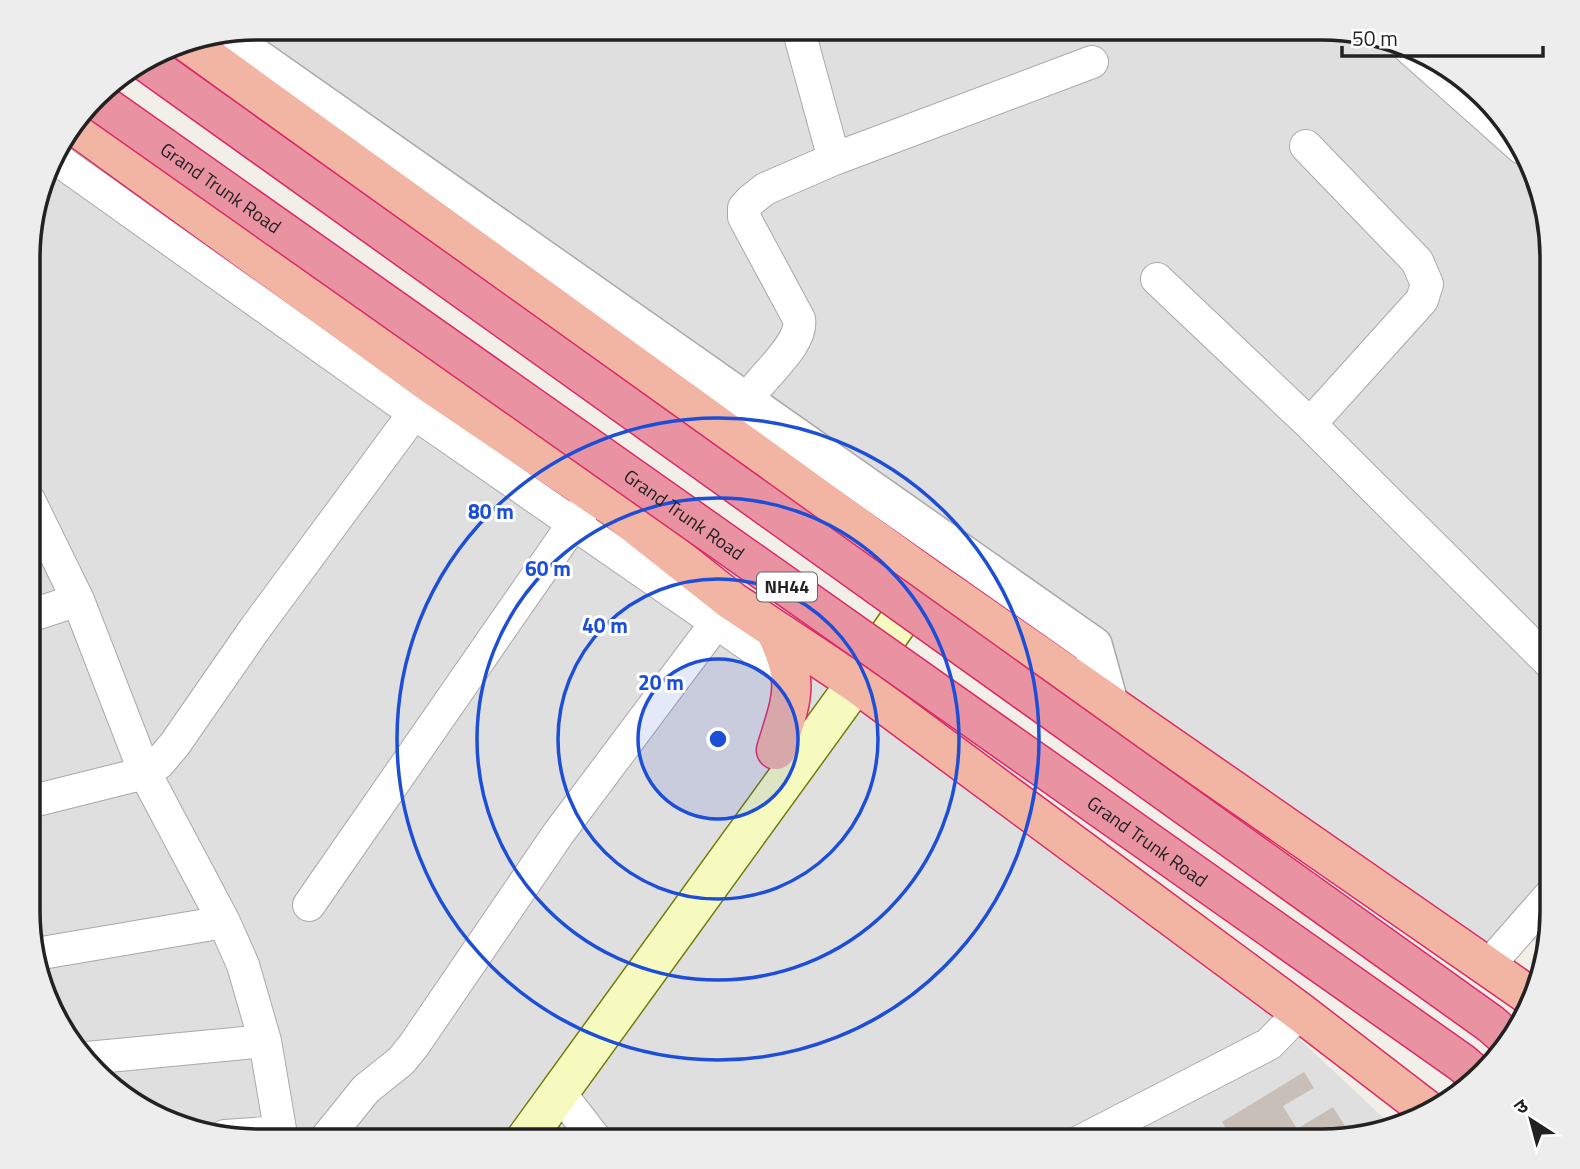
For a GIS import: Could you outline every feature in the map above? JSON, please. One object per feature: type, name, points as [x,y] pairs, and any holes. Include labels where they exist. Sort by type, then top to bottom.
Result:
[{"type":"highway","points":[[197,50],[928,578],[1524,992]]},
{"type":"highway","name":"NH44","points":[[153,67],[1502,1034]]},
{"type":"highway","name":"Grand Trunk Road","points":[[103,105],[1470,1071]]},
{"type":"highway","points":[[82,131],[424,400],[594,494],[724,612],[775,630],[846,676],[1300,1012],[1420,1105]]},
{"type":"highway","points":[[775,630],[786,652],[793,676],[791,701],[776,750]]},
{"type":"main road","points":[[503,1128],[776,750],[846,676],[928,578]]},
{"type":"main road","points":[[533,1128],[846,676]]},
{"type":"street","points":[[801,41],[834,159]]},
{"type":"street","points":[[234,42],[1093,646],[1109,704]]},
{"type":"street","points":[[734,438],[746,402],[794,341],[801,326],[748,228],[744,208],[751,200],[765,189],[834,159],[1092,62]]},
{"type":"street","points":[[1442,76],[1490,119]]},
{"type":"street","points":[[1306,146],[1417,261],[1427,284],[1422,300],[1311,424]]},
{"type":"street","points":[[63,163],[424,400],[572,524],[724,612],[793,676]]},
{"type":"street","points":[[1157,279],[1311,424],[1539,651]]},
{"type":"street","points":[[41,799],[145,773],[159,763],[424,400]]},
{"type":"street","points":[[309,905],[594,494]]},
{"type":"street","points":[[40,523],[78,600],[145,773],[224,922],[243,965],[265,1041],[280,1128]]},
{"type":"street","points":[[41,612],[78,600]]},
{"type":"street","points":[[334,1128],[366,1089],[401,1060],[414,1045],[558,834],[724,612]]},
{"type":"street","points":[[1488,966],[1539,908]]},
{"type":"street","points":[[44,953],[224,922]]},
{"type":"street","points":[[1105,1129],[1269,1044],[1300,1012]]},
{"type":"street","points":[[96,1057],[265,1041]]},
{"type":"street","points":[[559,1092],[587,1128]]},
{"type":"shaded area","points":[[244,41],[1336,41],[1365,44],[1405,57],[1445,79],[1494,125],[1511,149],[1536,215],[1539,244],[1539,925],[1537,944],[1519,931],[1487,966],[202,48]]},
{"type":"shaded area","points":[[87,124],[881,645],[1385,1119],[1365,1125],[1322,1129],[244,1128],[215,1125],[149,1100],[114,1075],[94,1055],[69,1020],[44,954],[41,925],[40,258],[48,202],[69,149]]},
{"type":"building","points":[[1304,1072],[1314,1088],[1283,1106],[1297,1129],[1226,1129],[1222,1122]]},
{"type":"building","points":[[1333,1107],[1346,1127],[1297,1129]]}]
